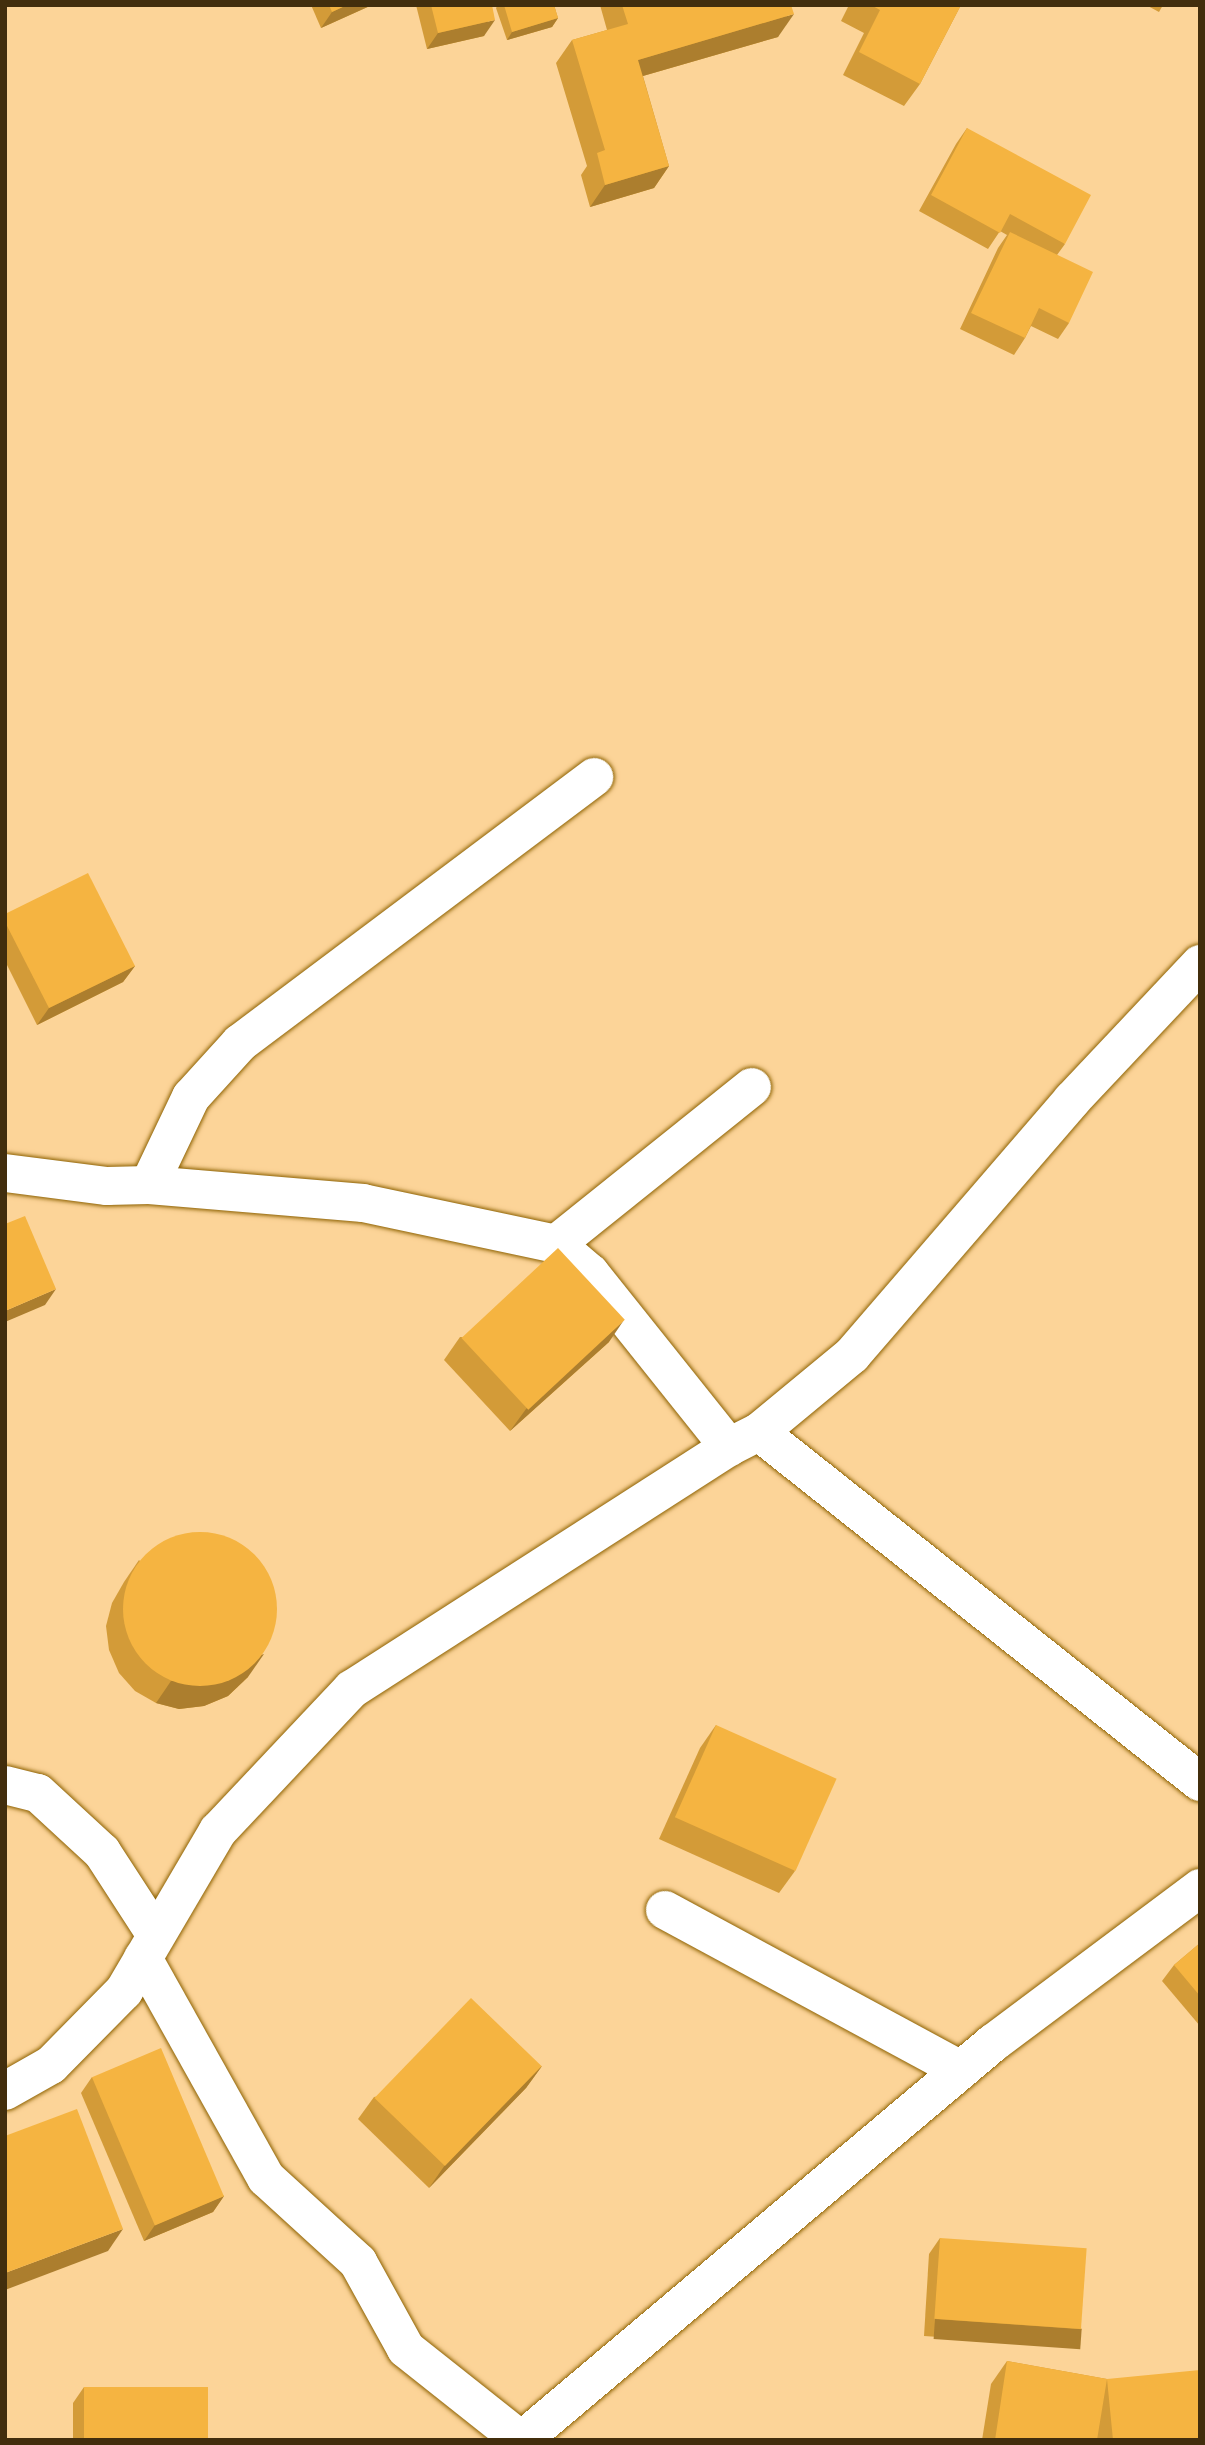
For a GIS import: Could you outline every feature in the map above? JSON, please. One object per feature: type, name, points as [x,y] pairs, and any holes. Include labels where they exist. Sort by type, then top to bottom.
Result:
[{"type":"street","points":[[149,1185],[191,1097],[240,1044],[594,777]]},
{"type":"street","points":[[5,2091],[51,2065],[124,1991],[218,1831],[352,1689],[744,1440],[852,1355],[1072,1100],[1200,964]]},
{"type":"street","points":[[556,1244],[752,1087]]},
{"type":"street","points":[[5,1173],[107,1186],[149,1185],[363,1203],[556,1244],[590,1273],[744,1440],[1200,1782]]},
{"type":"street","points":[[5,1785],[38,1793],[102,1852],[266,2178],[358,2262],[406,2349],[521,2440],[961,2070],[1200,1888]]},
{"type":"street","points":[[665,1910],[961,2070]]},
{"type":"building","points":[[329,5],[347,5],[332,12]]},
{"type":"building","points":[[431,5],[492,5],[495,20],[438,33]]},
{"type":"building","points":[[504,5],[554,5],[558,18],[512,32]]},
{"type":"building","points":[[622,5],[791,5],[794,14],[638,60],[669,166],[605,185],[597,153],[605,150],[572,40],[628,24]]},
{"type":"building","points":[[871,5],[961,5],[920,84],[859,52],[880,10]]},
{"type":"building","points":[[967,128],[1091,195],[1065,244],[1010,214],[1000,233],[931,195]]},
{"type":"building","points":[[1010,232],[1093,272],[1069,323],[1039,308],[1025,338],[971,313]]},
{"type":"building","points":[[88,873],[135,966],[49,1008],[5,922],[5,914]]},
{"type":"building","points":[[25,1216],[56,1289],[5,1311],[5,1224]]},
{"type":"building","points":[[558,1248],[625,1320],[528,1410],[461,1338]]},
{"type":"building","points":[[200,1532],[229,1538],[254,1555],[271,1580],[277,1609],[271,1638],[254,1663],[229,1680],[200,1686],[171,1680],[146,1663],[129,1638],[123,1609],[129,1580],[146,1555],[171,1538]]},
{"type":"building","points":[[716,1725],[837,1779],[796,1871],[675,1817]]},
{"type":"building","points":[[1200,1943],[1200,1996],[1174,1965]]},
{"type":"building","points":[[471,1998],[541,2066],[445,2166],[374,2098]]},
{"type":"building","points":[[161,2048],[224,2196],[155,2226],[92,2077]]},
{"type":"building","points":[[77,2109],[123,2229],[5,2273],[5,2136]]},
{"type":"building","points":[[940,2238],[1087,2248],[1081,2329],[934,2319]]},
{"type":"building","points":[[1007,2361],[1107,2379],[1097,2440],[995,2440]]},
{"type":"building","points":[[1200,2370],[1200,2440],[1113,2440],[1107,2379]]},
{"type":"building","points":[[84,2387],[208,2387],[208,2440],[84,2440]]}]
